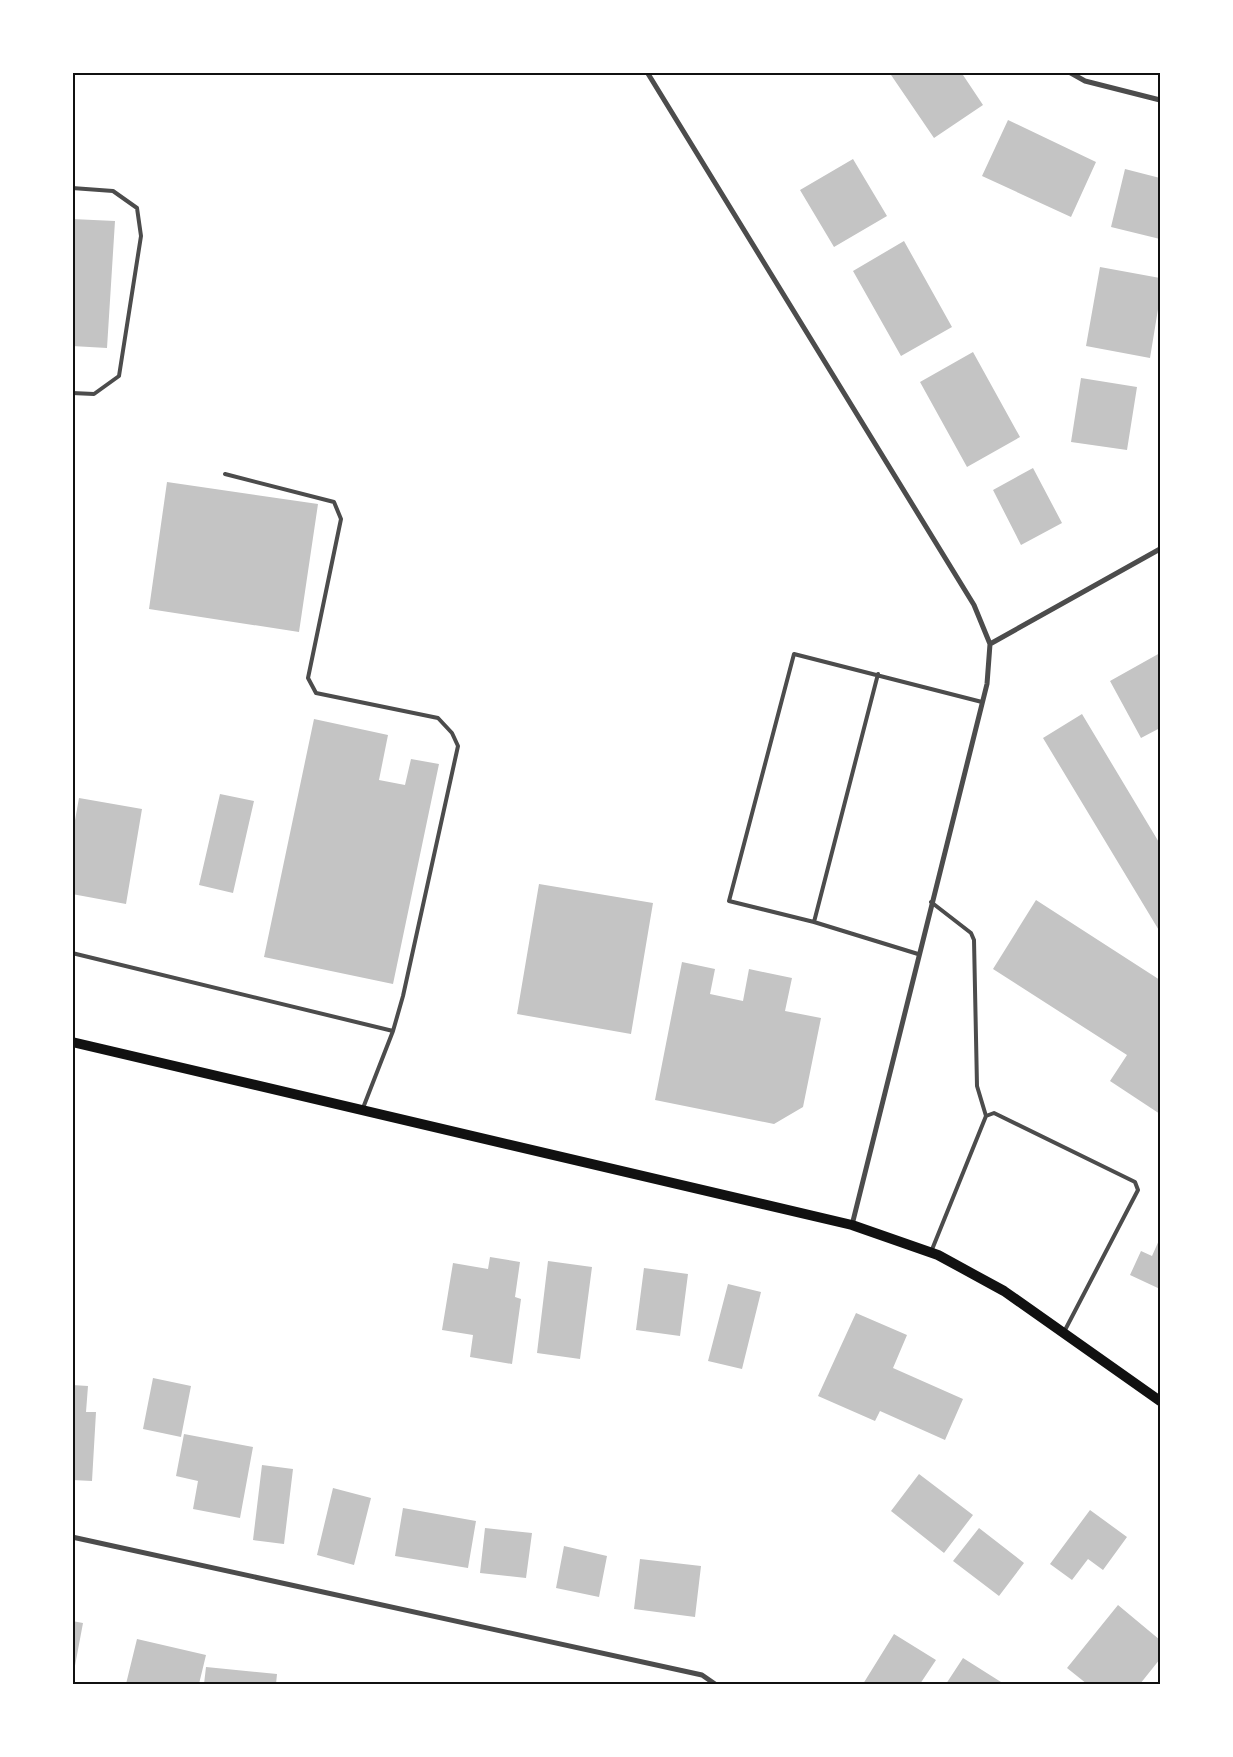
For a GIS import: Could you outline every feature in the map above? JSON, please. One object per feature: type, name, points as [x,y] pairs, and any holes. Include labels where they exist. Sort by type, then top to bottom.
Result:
[{"type":"main road","points":[[72,1042],[852,1225],[931,1252],[1004,1291],[1160,1401]]},
{"type":"street","points":[[647,72],[974,605],[990,644],[987,684],[918,954],[852,1225]]},
{"type":"street","points":[[1069,72],[1085,81],[1160,100]]},
{"type":"street","points":[[990,644],[1160,549]]},
{"type":"street","points":[[72,1537],[702,1675],[715,1684]]},
{"type":"lane","points":[[72,188],[113,191],[137,208],[141,236],[119,376],[94,394],[72,393]]},
{"type":"lane","points":[[225,474],[334,502],[341,519],[308,678],[316,693],[438,718],[452,734],[458,746],[393,1031],[362,1110]]},
{"type":"lane","points":[[918,954],[814,922],[729,901],[794,654],[982,702]]},
{"type":"lane","points":[[814,922],[878,674]]},
{"type":"lane","points":[[931,902],[971,934],[974,940],[977,1086],[986,1116],[931,1252]]},
{"type":"lane","points":[[72,953],[393,1031]]},
{"type":"lane","points":[[986,1116],[994,1113],[1134,1182],[1138,1190],[1064,1332]]},
{"type":"building","points":[[889,72],[961,72],[983,105],[934,138]]},
{"type":"building","points":[[1008,120],[1096,162],[1071,217],[982,176]]},
{"type":"building","points":[[853,159],[887,216],[834,247],[800,190]]},
{"type":"building","points":[[1125,169],[1160,178],[1160,239],[1111,227]]},
{"type":"building","points":[[72,219],[115,221],[107,348],[72,346]]},
{"type":"building","points":[[904,241],[952,327],[901,356],[853,271]]},
{"type":"building","points":[[1100,267],[1160,278],[1160,297],[1150,358],[1086,346]]},
{"type":"building","points":[[973,352],[1020,437],[967,467],[920,382]]},
{"type":"building","points":[[1081,378],[1137,387],[1127,450],[1071,442]]},
{"type":"building","points":[[1033,468],[1062,523],[1021,545],[993,490]]},
{"type":"building","points":[[167,482],[318,504],[299,632],[149,609]]},
{"type":"building","points":[[1160,653],[1160,728],[1141,738],[1110,681]]},
{"type":"building","points":[[1082,714],[1160,844],[1160,932],[1043,738]]},
{"type":"building","points":[[314,719],[388,735],[379,780],[405,785],[411,759],[439,764],[393,984],[264,957]]},
{"type":"building","points":[[220,794],[254,801],[233,893],[199,885]]},
{"type":"building","points":[[79,798],[142,809],[126,904],[72,894],[72,837]]},
{"type":"building","points":[[539,884],[653,903],[631,1034],[517,1014]]},
{"type":"building","points":[[1036,900],[1160,980],[1160,1114],[1110,1081],[1127,1055],[993,969]]},
{"type":"building","points":[[682,962],[715,969],[710,994],[743,1001],[749,969],[792,978],[785,1011],[821,1018],[803,1107],[774,1124],[655,1100]]},
{"type":"building","points":[[1160,1238],[1160,1289],[1130,1275],[1141,1251],[1152,1256]]},
{"type":"building","points":[[490,1257],[520,1262],[515,1297],[521,1299],[512,1364],[470,1357],[473,1335],[442,1330],[453,1263],[488,1269]]},
{"type":"building","points":[[548,1261],[592,1267],[580,1359],[537,1353]]},
{"type":"building","points":[[644,1268],[688,1274],[680,1336],[636,1330]]},
{"type":"building","points":[[728,1284],[761,1292],[742,1369],[708,1361]]},
{"type":"building","points":[[856,1313],[907,1335],[893,1368],[963,1399],[945,1440],[880,1411],[875,1421],[818,1396]]},
{"type":"building","points":[[153,1378],[191,1386],[181,1437],[143,1429]]},
{"type":"building","points":[[72,1385],[88,1386],[86,1412],[96,1412],[92,1481],[72,1480]]},
{"type":"building","points":[[184,1434],[253,1447],[240,1518],[193,1509],[198,1481],[176,1476]]},
{"type":"building","points":[[262,1465],[293,1469],[284,1544],[253,1540]]},
{"type":"building","points":[[919,1474],[973,1515],[944,1553],[891,1511]]},
{"type":"building","points":[[333,1488],[371,1498],[354,1565],[317,1555]]},
{"type":"building","points":[[403,1508],[476,1521],[468,1568],[395,1556]]},
{"type":"building","points":[[1090,1510],[1127,1537],[1103,1570],[1088,1559],[1072,1580],[1050,1564]]},
{"type":"building","points":[[485,1528],[532,1533],[526,1578],[480,1573]]},
{"type":"building","points":[[979,1528],[1024,1563],[999,1596],[953,1561]]},
{"type":"building","points":[[564,1546],[607,1556],[599,1597],[556,1588]]},
{"type":"building","points":[[640,1559],[701,1566],[695,1617],[634,1609]]},
{"type":"building","points":[[1118,1605],[1160,1640],[1160,1659],[1140,1684],[1087,1684],[1067,1668]]},
{"type":"building","points":[[72,1621],[83,1623],[74,1671],[72,1670]]},
{"type":"building","points":[[894,1634],[936,1660],[920,1684],[863,1684]]},
{"type":"building","points":[[137,1639],[206,1655],[199,1684],[126,1684]]},
{"type":"building","points":[[963,1658],[1001,1682],[1000,1684],[946,1684]]},
{"type":"building","points":[[206,1667],[277,1674],[276,1684],[204,1684]]}]
